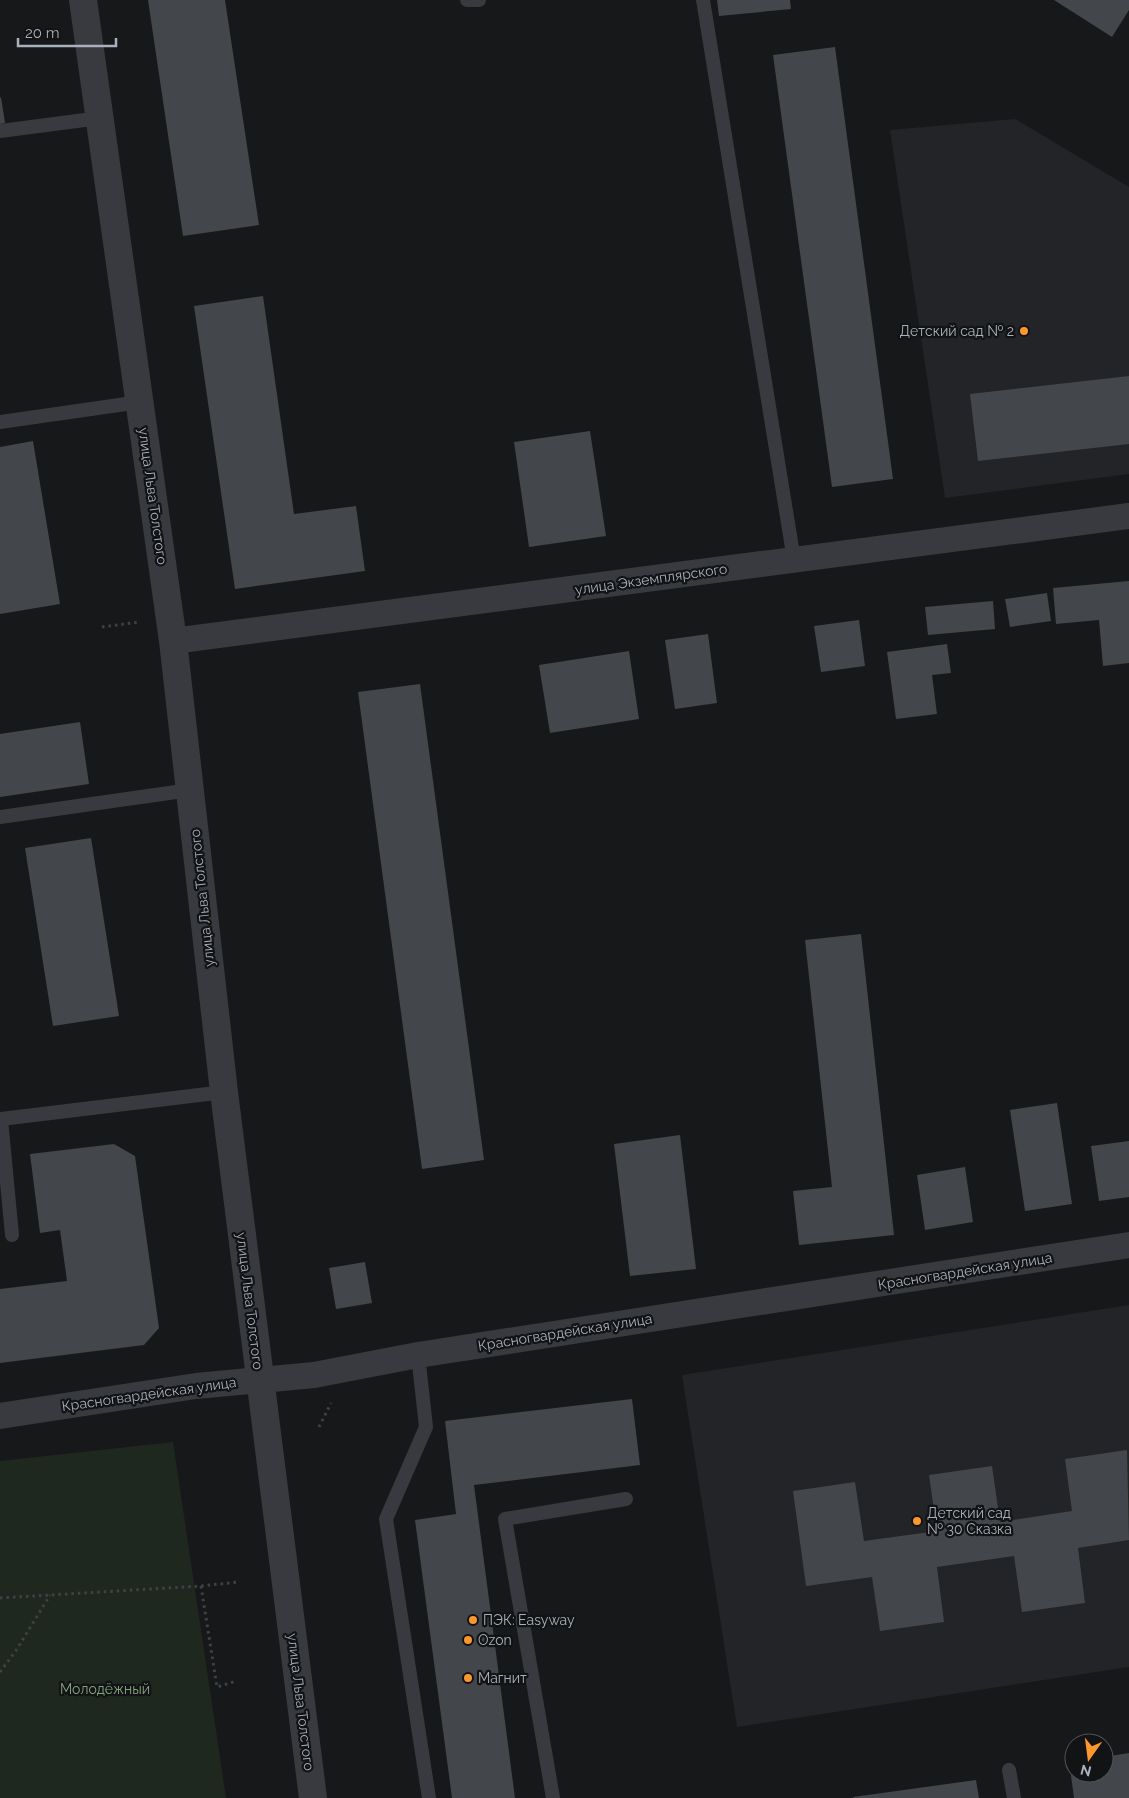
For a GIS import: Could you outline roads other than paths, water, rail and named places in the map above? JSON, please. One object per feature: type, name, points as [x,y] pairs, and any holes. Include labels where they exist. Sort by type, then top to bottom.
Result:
[{"type":"street","name":"улица Льва Толстого","points":[[83,0],[174,641],[224,1092],[313,1798]]},
{"type":"street","name":"улица Экземплярского","points":[[174,641],[1129,516]]},
{"type":"street","name":"Красногвардейская улица","points":[[0,1416],[259,1378],[314,1375],[418,1355],[1129,1245]]},
{"type":"lane","points":[[467,0],[479,0]]},
{"type":"lane","points":[[703,0],[794,560]]},
{"type":"lane","points":[[0,131],[100,118]]},
{"type":"lane","points":[[0,422],[140,402]]},
{"type":"lane","points":[[0,817],[190,790]]},
{"type":"lane","points":[[12,1235],[1,1119],[224,1092]]},
{"type":"lane","points":[[418,1355],[426,1427],[386,1519],[429,1798]]},
{"type":"lane","points":[[553,1798],[505,1519],[626,1499]]},
{"type":"lane","points":[[1009,1770],[1014,1798]]},
{"type":"place","name":"Детский сад № 2","points":[[1024,331]]},
{"type":"place","name":"Детский сад № 30 Сказка","points":[[917,1521]]},
{"type":"place","name":"ПЭК: Easyway","points":[[473,1620]]},
{"type":"place","name":"Ozon","points":[[468,1640]]},
{"type":"place","name":"Магнит","points":[[468,1678]]},
{"type":"park label","name":"Молодёжный","points":[[105,1689]]}]
